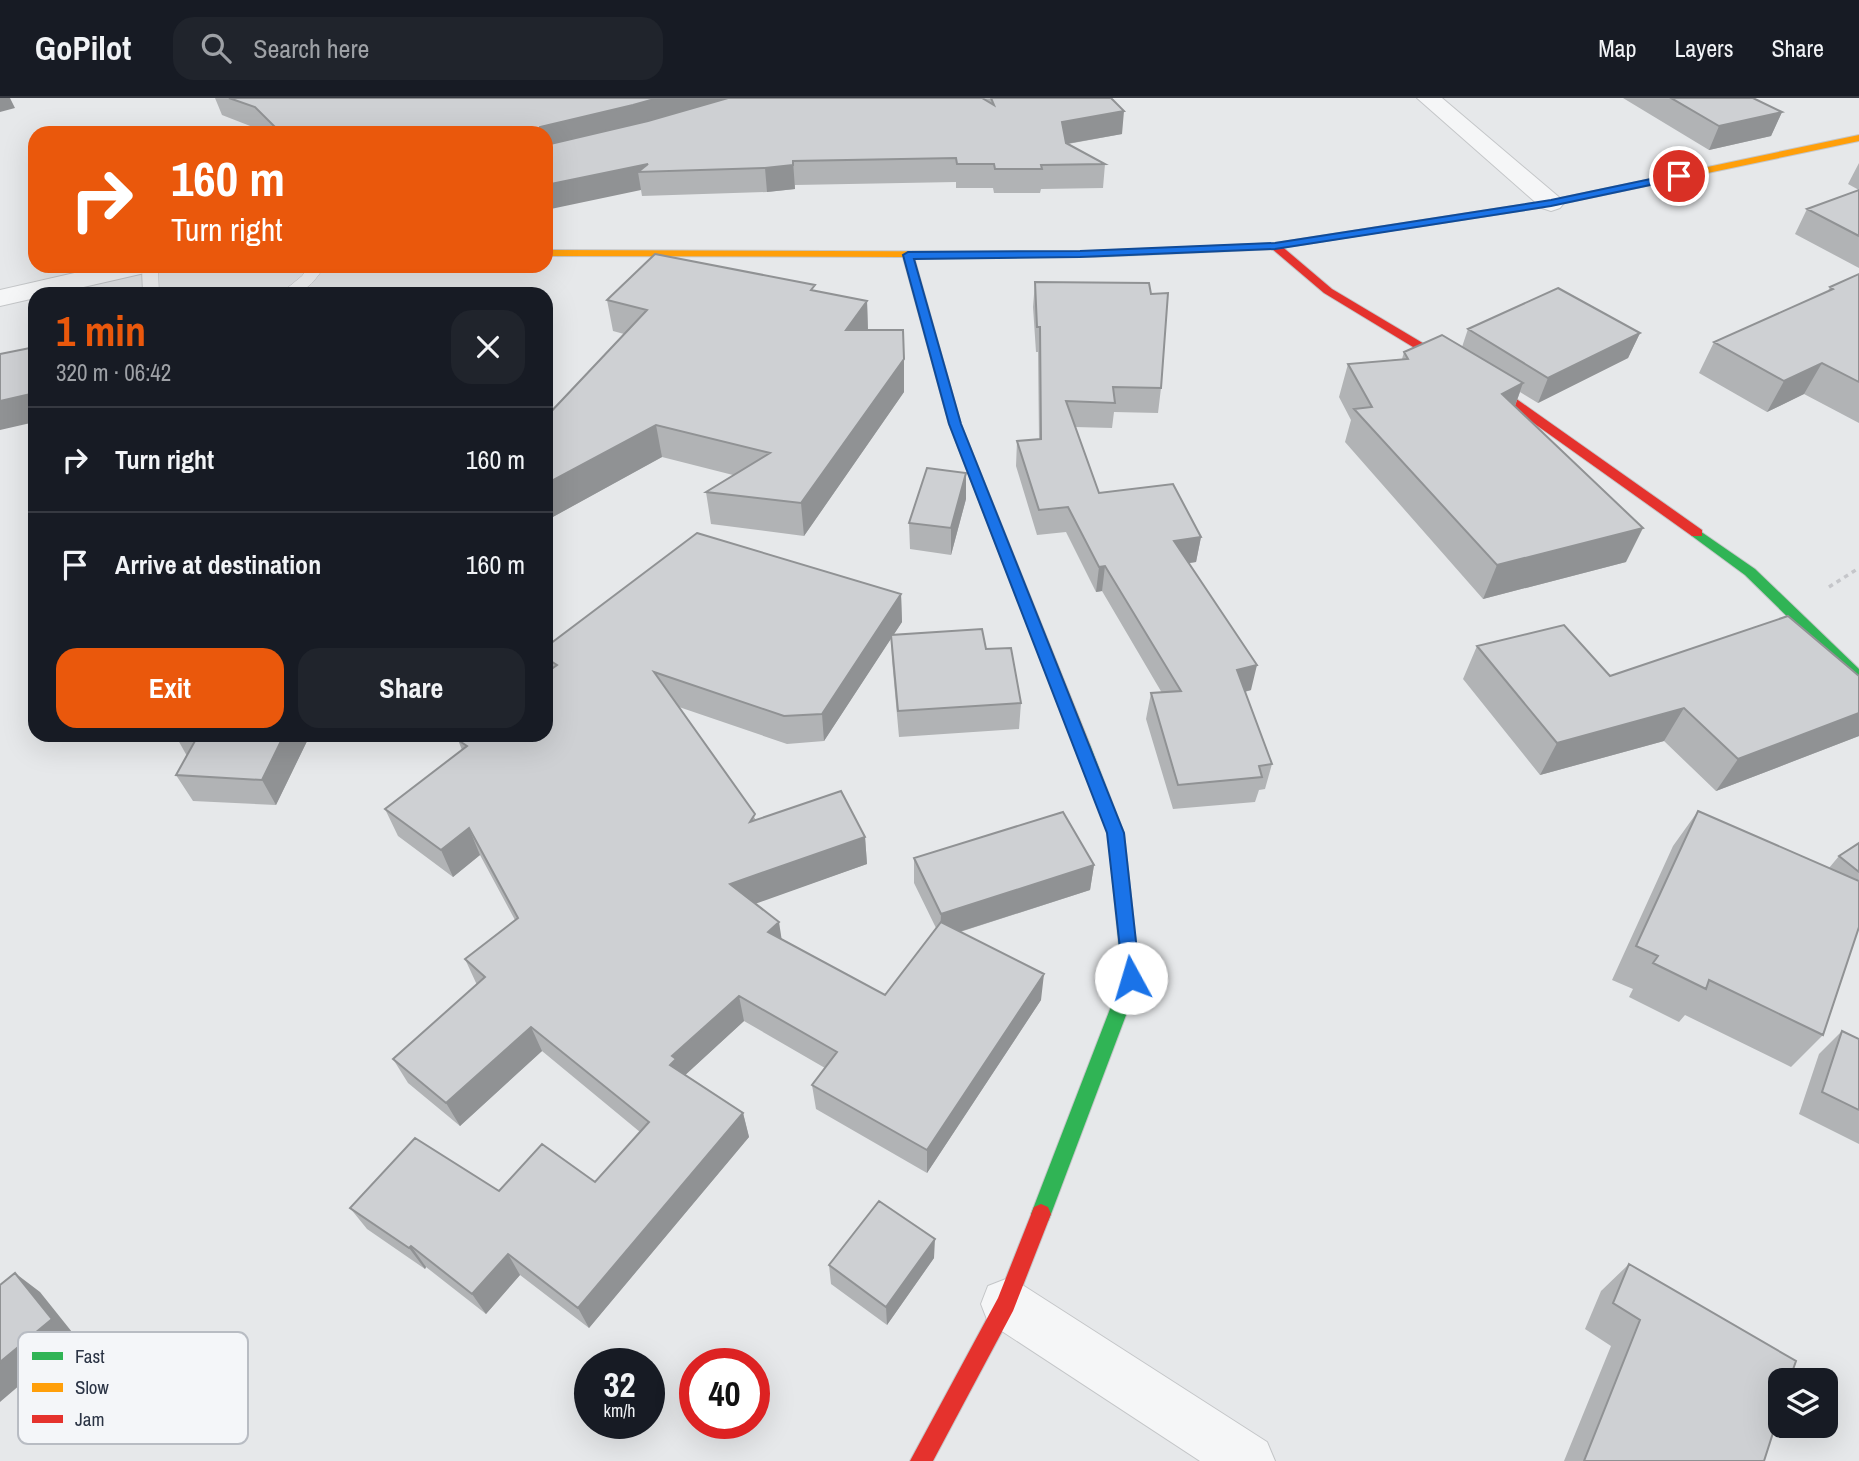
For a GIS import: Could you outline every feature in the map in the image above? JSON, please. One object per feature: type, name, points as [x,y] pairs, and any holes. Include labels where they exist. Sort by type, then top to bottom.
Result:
[{"type":"street","points":[[1428,98],[1551,203]]},
{"type":"street","points":[[553,253],[1080,254],[1275,246],[1551,203],[1859,138]]},
{"type":"street","points":[[1275,246],[1328,291],[1511,401],[1668,511],[1750,572],[1859,678]]},
{"type":"street","points":[[908,255],[955,424],[1116,833],[1131,978],[1006,1304],[920,1461]]},
{"type":"street","points":[[48,287],[109,273]]},
{"type":"street","points":[[0,298],[28,292]]},
{"type":"street","points":[[1006,1304],[1248,1461]]},
{"type":"lane","points":[[297,287],[312,273]]},
{"type":"building","points":[[229,98],[658,98],[544,126],[274,126],[255,107]]},
{"type":"building","points":[[728,98],[982,98],[994,105],[991,98],[1111,98],[1124,111],[1062,122],[1066,143],[1105,164],[1041,165],[1042,169],[995,169],[994,164],[957,164],[956,158],[793,161],[793,165],[765,168],[638,172],[648,164],[553,184],[553,143],[648,121]]},
{"type":"building","points":[[1671,98],[1753,98],[1782,112],[1719,126]]},
{"type":"building","points":[[1859,190],[1859,236],[1807,209]]},
{"type":"building","points":[[655,254],[815,285],[811,290],[867,301],[846,330],[903,330],[904,359],[801,503],[706,492],[770,453],[656,425],[553,480],[553,410],[647,310],[607,300]]},
{"type":"building","points":[[1859,274],[1859,382],[1822,363],[1784,381],[1714,342],[1833,289],[1830,287]]},
{"type":"building","points":[[1035,282],[1149,283],[1151,294],[1168,293],[1161,388],[1113,387],[1115,403],[1066,401],[1099,493],[1173,484],[1201,537],[1174,541],[1257,665],[1237,670],[1272,764],[1259,766],[1262,777],[1178,785],[1151,693],[1181,691],[1105,566],[1099,567],[1068,507],[1039,510],[1017,441],[1041,439],[1040,327],[1037,327]]},
{"type":"building","points":[[1558,288],[1640,333],[1548,378],[1468,329]]},
{"type":"building","points":[[1442,335],[1523,383],[1502,394],[1643,528],[1497,565],[1354,409],[1372,407],[1348,364],[1408,359],[1404,352]]},
{"type":"building","points":[[28,348],[28,395],[0,401],[0,354]]},
{"type":"building","points":[[927,468],[966,473],[951,528],[909,523]]},
{"type":"building","points":[[697,533],[901,594],[822,714],[784,716],[654,672],[755,814],[750,822],[841,791],[865,837],[730,884],[779,922],[768,932],[885,995],[941,922],[1044,974],[927,1150],[812,1085],[837,1052],[739,996],[672,1056],[676,1059],[670,1065],[743,1113],[578,1308],[508,1254],[472,1294],[411,1246],[409,1248],[350,1208],[415,1138],[499,1191],[542,1144],[595,1182],[649,1122],[531,1027],[446,1103],[393,1059],[485,977],[465,959],[518,918],[469,828],[441,850],[385,809],[467,746],[461,742],[553,742],[553,668],[557,665],[553,662],[553,642]]},
{"type":"building","points":[[1788,616],[1859,676],[1859,713],[1738,759],[1684,708],[1557,743],[1477,646],[1564,625],[1610,676]]},
{"type":"building","points":[[982,629],[986,649],[1011,648],[1021,703],[898,711],[891,635]]},
{"type":"building","points":[[194,742],[281,742],[262,780],[176,775]]},
{"type":"building","points":[[1698,811],[1859,881],[1859,927],[1823,1035],[1709,980],[1706,989],[1653,963],[1658,956],[1636,946]]},
{"type":"building","points":[[1063,812],[1094,865],[941,914],[914,858]]},
{"type":"building","points":[[1859,843],[1859,872],[1839,856]]},
{"type":"building","points":[[1842,1031],[1859,1039],[1859,1110],[1822,1092]]},
{"type":"building","points":[[879,1201],[935,1239],[886,1307],[829,1265]]},
{"type":"building","points":[[1629,1264],[1796,1361],[1794,1368],[1768,1368],[1768,1438],[1771,1438],[1764,1461],[1584,1461],[1640,1320],[1613,1303]]},
{"type":"building","points":[[15,1273],[52,1319],[36,1332],[18,1332],[18,1347],[0,1362],[0,1285]]},
{"type":"traffic: fast","points":[[1093,254],[1275,246],[1397,227]]},
{"type":"traffic: fast","points":[[1697,533],[1750,572],[1859,678]]},
{"type":"traffic: fast","points":[[1041,1214],[1131,978],[1116,833],[1082,745]]},
{"type":"traffic: slow","points":[[1397,227],[1551,203],[1859,138]]},
{"type":"traffic: slow","points":[[553,253],[1093,254]]},
{"type":"traffic: slow","points":[[908,255],[955,424],[1082,745]]},
{"type":"traffic: jam","points":[[1275,246],[1328,291],[1511,401],[1697,533]]},
{"type":"traffic: jam","points":[[921,1461],[1006,1304],[1041,1214]]},
{"type":"route","points":[[1131,978],[1116,833],[955,424],[908,255],[1080,254],[1275,246],[1551,203],[1679,176]]}]
